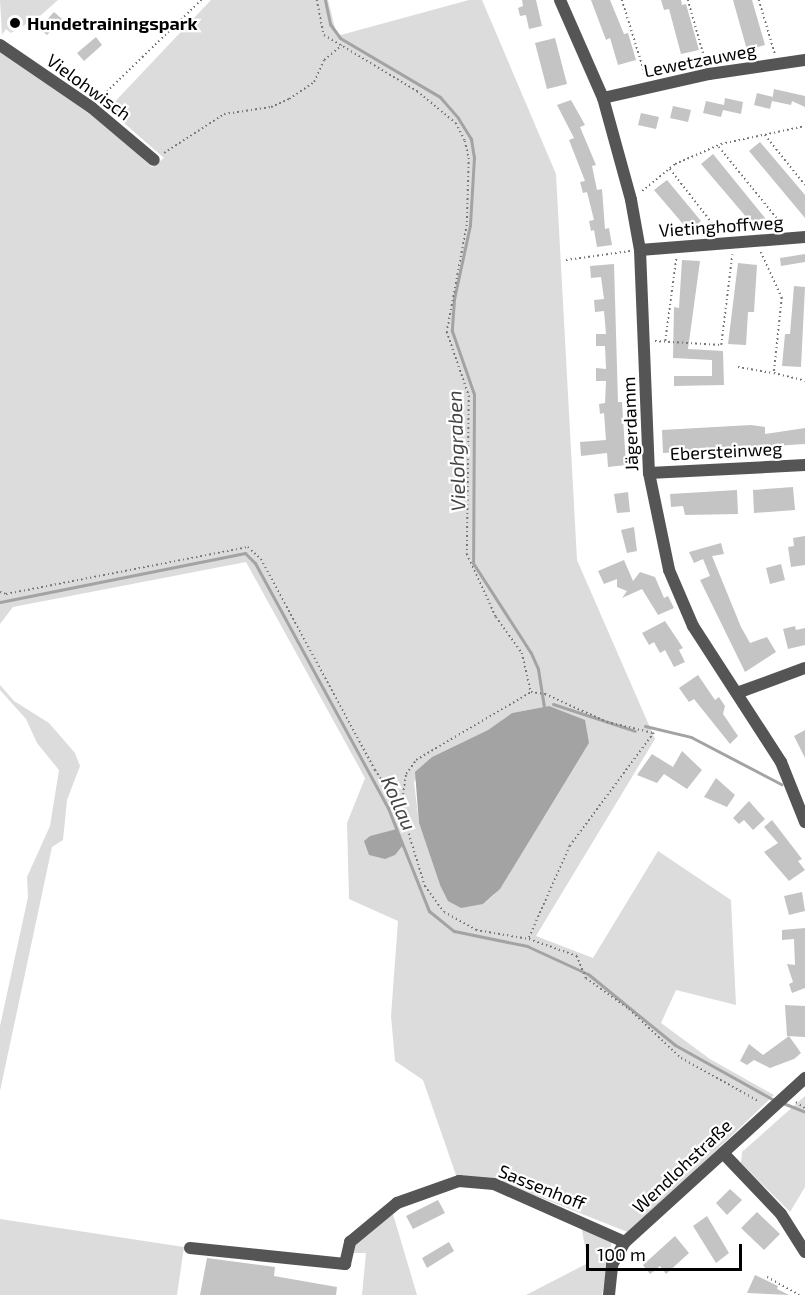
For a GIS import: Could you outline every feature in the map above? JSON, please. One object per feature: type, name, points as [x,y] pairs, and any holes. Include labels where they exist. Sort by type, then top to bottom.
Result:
[{"type":"street","name":"Jägerdamm","points":[[560,0],[603,98],[631,200],[640,250],[649,473],[669,570],[693,626],[781,762],[805,822]]},
{"type":"street","name":"Vielohwisch","points":[[0,45],[91,107],[154,160]]},
{"type":"street","name":"Lewetzauweg","points":[[603,98],[710,74],[805,60]]},
{"type":"street","name":"Vietinghoffweg","points":[[640,250],[800,238]]},
{"type":"street","name":"Ebersteinweg","points":[[649,473],[805,465]]},
{"type":"street","points":[[736,693],[805,668]]},
{"type":"street","name":"Wendlohstraße","points":[[609,1295],[612,1265],[625,1242],[805,1078]]},
{"type":"street","points":[[723,1153],[781,1214],[805,1252]]},
{"type":"street","name":"Sassenhoff","points":[[190,1248],[345,1264],[350,1242],[373,1223],[417,1193],[459,1181],[494,1184],[625,1242]]},
{"type":"path","points":[[91,107],[201,0]]},
{"type":"path","points":[[317,0],[324,35],[434,104],[456,123],[465,141],[469,158],[466,225],[447,332],[469,396],[467,554],[496,617],[522,653],[531,692]]},
{"type":"path","points":[[622,0],[649,88]]},
{"type":"path","points":[[688,0],[710,74]]},
{"type":"path","points":[[759,0],[777,64]]},
{"type":"path","points":[[154,160],[224,114],[271,107],[289,99],[314,82],[324,60],[343,45]]},
{"type":"path","points":[[631,200],[670,169],[718,146],[805,126]]},
{"type":"path","points":[[765,134],[805,184]]},
{"type":"path","points":[[718,146],[800,238]]},
{"type":"path","points":[[645,340],[721,345],[731,243],[670,169]]},
{"type":"path","points":[[756,240],[782,297],[774,373]]},
{"type":"path","points":[[665,341],[678,246]]},
{"type":"path","points":[[566,260],[640,250]]},
{"type":"path","points":[[738,367],[805,381]]},
{"type":"path","points":[[0,592],[6,594],[248,547],[261,559],[375,770],[401,808],[425,886],[444,912],[476,930],[529,939],[577,956],[584,974],[681,1058],[771,1108]]},
{"type":"path","points":[[401,808],[406,774],[416,760],[531,692],[545,694],[607,722],[654,733],[570,846],[529,939]]},
{"type":"path","points":[[767,1277],[799,1295]]},
{"type":"shaded area","name":"Hundetrainingspark","points":[[0,0],[58,0],[40,16],[11,33],[6,29],[2,35]]},
{"type":"shaded area","points":[[211,0],[328,0],[337,36],[469,0],[482,0],[556,174],[577,560],[655,739],[536,936],[593,958],[658,851],[731,900],[736,1005],[676,990],[661,1023],[710,1059],[774,1095],[630,1233],[496,1180],[456,1175],[423,1080],[395,1061],[391,1016],[398,921],[349,899],[347,823],[365,778],[246,562],[13,607],[0,624],[0,51],[88,109],[152,167],[164,158],[108,109]],"holes":[[[549,706],[589,743],[494,895],[483,904],[440,885],[419,823],[414,782],[432,757],[488,730],[512,713]]]},
{"type":"shaded area","points":[[0,685],[14,701],[49,723],[75,753],[80,766],[67,800],[63,840],[52,847],[0,1091],[0,1026],[28,897],[27,877],[50,826],[59,770],[37,743],[26,719],[0,690]]},
{"type":"shaded area","points":[[549,706],[585,720],[589,743],[500,889],[483,904],[461,908],[448,901],[440,885],[419,823],[415,772],[432,757],[488,730],[512,713]]},
{"type":"shaded area","points":[[397,829],[403,845],[395,855],[385,859],[369,855],[364,841],[370,836]]},
{"type":"shaded area","points":[[805,1096],[805,1187],[790,1212],[741,1163],[742,1152]]},
{"type":"shaded area","points":[[393,1214],[417,1295],[362,1295],[366,1253],[344,1253]]},
{"type":"shaded area","points":[[0,1219],[184,1247],[177,1295],[0,1295]]},
{"type":"shaded area","points":[[581,1225],[612,1240],[602,1295],[526,1295],[588,1263]]},
{"type":"building","points":[[522,0],[536,0],[542,26],[529,29],[526,15],[520,16],[518,8],[523,6]]},
{"type":"building","points":[[591,0],[610,0],[624,34],[628,33],[636,60],[618,65],[610,38],[606,40]]},
{"type":"building","points":[[661,0],[681,0],[682,5],[686,4],[699,50],[681,54],[669,9],[664,10]]},
{"type":"building","points":[[733,0],[752,0],[765,45],[747,50]]},
{"type":"building","points":[[54,12],[62,19],[47,35],[39,28]]},
{"type":"building","points":[[96,37],[102,45],[84,61],[77,53]]},
{"type":"building","points":[[555,38],[567,84],[547,89],[535,43]]},
{"type":"building","points":[[774,89],[805,96],[805,107],[792,101],[791,105],[772,101]]},
{"type":"building","points":[[757,93],[773,97],[770,109],[754,105]]},
{"type":"building","points":[[725,98],[743,102],[741,114],[723,110],[721,117],[703,113],[706,101],[724,105]]},
{"type":"building","points":[[571,100],[585,125],[580,127],[596,165],[592,166],[597,190],[602,189],[605,229],[609,228],[612,245],[597,247],[594,230],[591,231],[589,221],[594,220],[587,192],[583,193],[580,182],[585,181],[569,140],[574,138],[557,105]]},
{"type":"building","points":[[673,106],[691,110],[688,122],[670,118]]},
{"type":"building","points":[[641,113],[659,117],[656,129],[638,125]]},
{"type":"building","points":[[760,142],[805,195],[805,218],[749,151]]},
{"type":"building","points":[[713,154],[770,224],[759,232],[701,164]]},
{"type":"building","points":[[667,180],[701,221],[689,231],[654,190]]},
{"type":"building","points":[[805,254],[805,262],[781,266],[780,258]]},
{"type":"building","points":[[682,260],[700,261],[688,349],[723,351],[724,385],[674,386],[674,376],[712,376],[712,360],[673,358],[674,307],[679,308]]},
{"type":"building","points":[[738,263],[757,265],[754,312],[748,312],[746,345],[728,344]]},
{"type":"building","points":[[614,264],[618,402],[622,402],[626,465],[608,467],[607,453],[581,456],[580,442],[606,440],[604,413],[600,414],[599,404],[605,403],[606,381],[596,381],[596,368],[606,369],[605,346],[596,346],[596,334],[606,334],[604,311],[595,312],[594,300],[604,299],[601,277],[591,278],[590,266]]},
{"type":"building","points":[[794,286],[805,287],[801,367],[782,366],[785,334],[790,334]]},
{"type":"building","points":[[751,425],[765,427],[765,434],[805,428],[805,444],[663,453],[662,430]]},
{"type":"building","points":[[793,487],[795,510],[754,513],[753,490]]},
{"type":"building","points":[[737,490],[738,514],[685,515],[683,506],[671,507],[670,494]]},
{"type":"building","points":[[628,492],[630,512],[617,513],[614,494]]},
{"type":"building","points":[[634,527],[637,551],[627,553],[621,530]]},
{"type":"building","points":[[805,536],[805,565],[791,567],[788,547],[794,546],[793,538]]},
{"type":"building","points":[[721,543],[724,554],[712,556],[741,627],[750,643],[767,637],[776,652],[745,672],[700,580],[710,576],[703,559],[694,563],[689,552]]},
{"type":"building","points":[[624,560],[633,581],[640,572],[655,577],[664,598],[668,596],[674,608],[658,615],[642,589],[622,598],[627,591],[617,587],[617,579],[604,584],[598,571]]},
{"type":"building","points":[[781,564],[785,580],[770,584],[766,568]]},
{"type":"building","points":[[665,621],[683,648],[679,650],[685,662],[674,667],[665,650],[660,653],[654,642],[649,645],[642,633]]},
{"type":"building","points":[[795,626],[796,630],[805,628],[805,645],[788,649],[783,629]]},
{"type":"building","points":[[698,675],[715,700],[719,697],[725,706],[723,714],[738,736],[730,744],[694,699],[689,702],[679,688]]},
{"type":"building","points":[[805,730],[805,758],[794,736]]},
{"type":"building","points":[[682,751],[702,770],[687,789],[664,774],[657,783],[637,775],[652,754],[673,767]]},
{"type":"building","points":[[716,778],[735,795],[727,807],[704,797]]},
{"type":"building","points":[[749,801],[765,819],[753,830],[744,820],[739,824],[733,818]]},
{"type":"building","points":[[772,820],[802,859],[798,861],[805,870],[789,881],[764,852],[778,843],[764,827]]},
{"type":"building","points":[[802,892],[805,911],[789,915],[784,896]]},
{"type":"building","points":[[805,928],[805,988],[792,993],[789,984],[793,982],[787,964],[795,965],[794,939],[782,940],[782,930]]},
{"type":"building","points":[[785,1005],[805,1006],[805,1037],[787,1036]]},
{"type":"building","points":[[789,1036],[801,1053],[794,1059],[770,1068],[754,1060],[747,1065],[740,1061],[749,1044],[763,1055]]},
{"type":"building","points":[[730,1189],[742,1200],[727,1215],[716,1203]]},
{"type":"building","points":[[438,1200],[445,1213],[413,1229],[406,1216]]},
{"type":"building","points":[[757,1212],[780,1234],[764,1250],[741,1228]]},
{"type":"building","points":[[707,1216],[729,1253],[716,1263],[693,1226]]},
{"type":"building","points":[[675,1236],[689,1253],[666,1274],[660,1266],[650,1274],[643,1265]]},
{"type":"building","points":[[449,1242],[454,1251],[427,1268],[422,1258]]},
{"type":"building","points":[[207,1258],[275,1267],[274,1276],[337,1287],[336,1295],[200,1295]]},
{"type":"building","points":[[755,1275],[778,1286],[777,1289],[789,1295],[747,1293]]},
{"type":"waterway","name":"Vielohgraben","points":[[325,0],[330,24],[340,38],[440,97],[458,118],[471,139],[474,157],[470,225],[454,299],[452,331],[474,394],[473,563],[531,653],[538,669],[544,708]]},
{"type":"waterway","name":"Kollau","points":[[0,602],[245,553],[255,563],[388,808],[429,911],[454,931],[527,946],[588,974],[675,1045],[774,1100]]},
{"type":"waterway","points":[[553,704],[635,731]]},
{"type":"waterway","points":[[645,726],[691,737],[781,784]]},
{"type":"waterway","name":"Kollau","points":[[783,1103],[805,1112]]},
{"type":"place","name":"Hundetrainingspark","points":[[15,23]]}]
